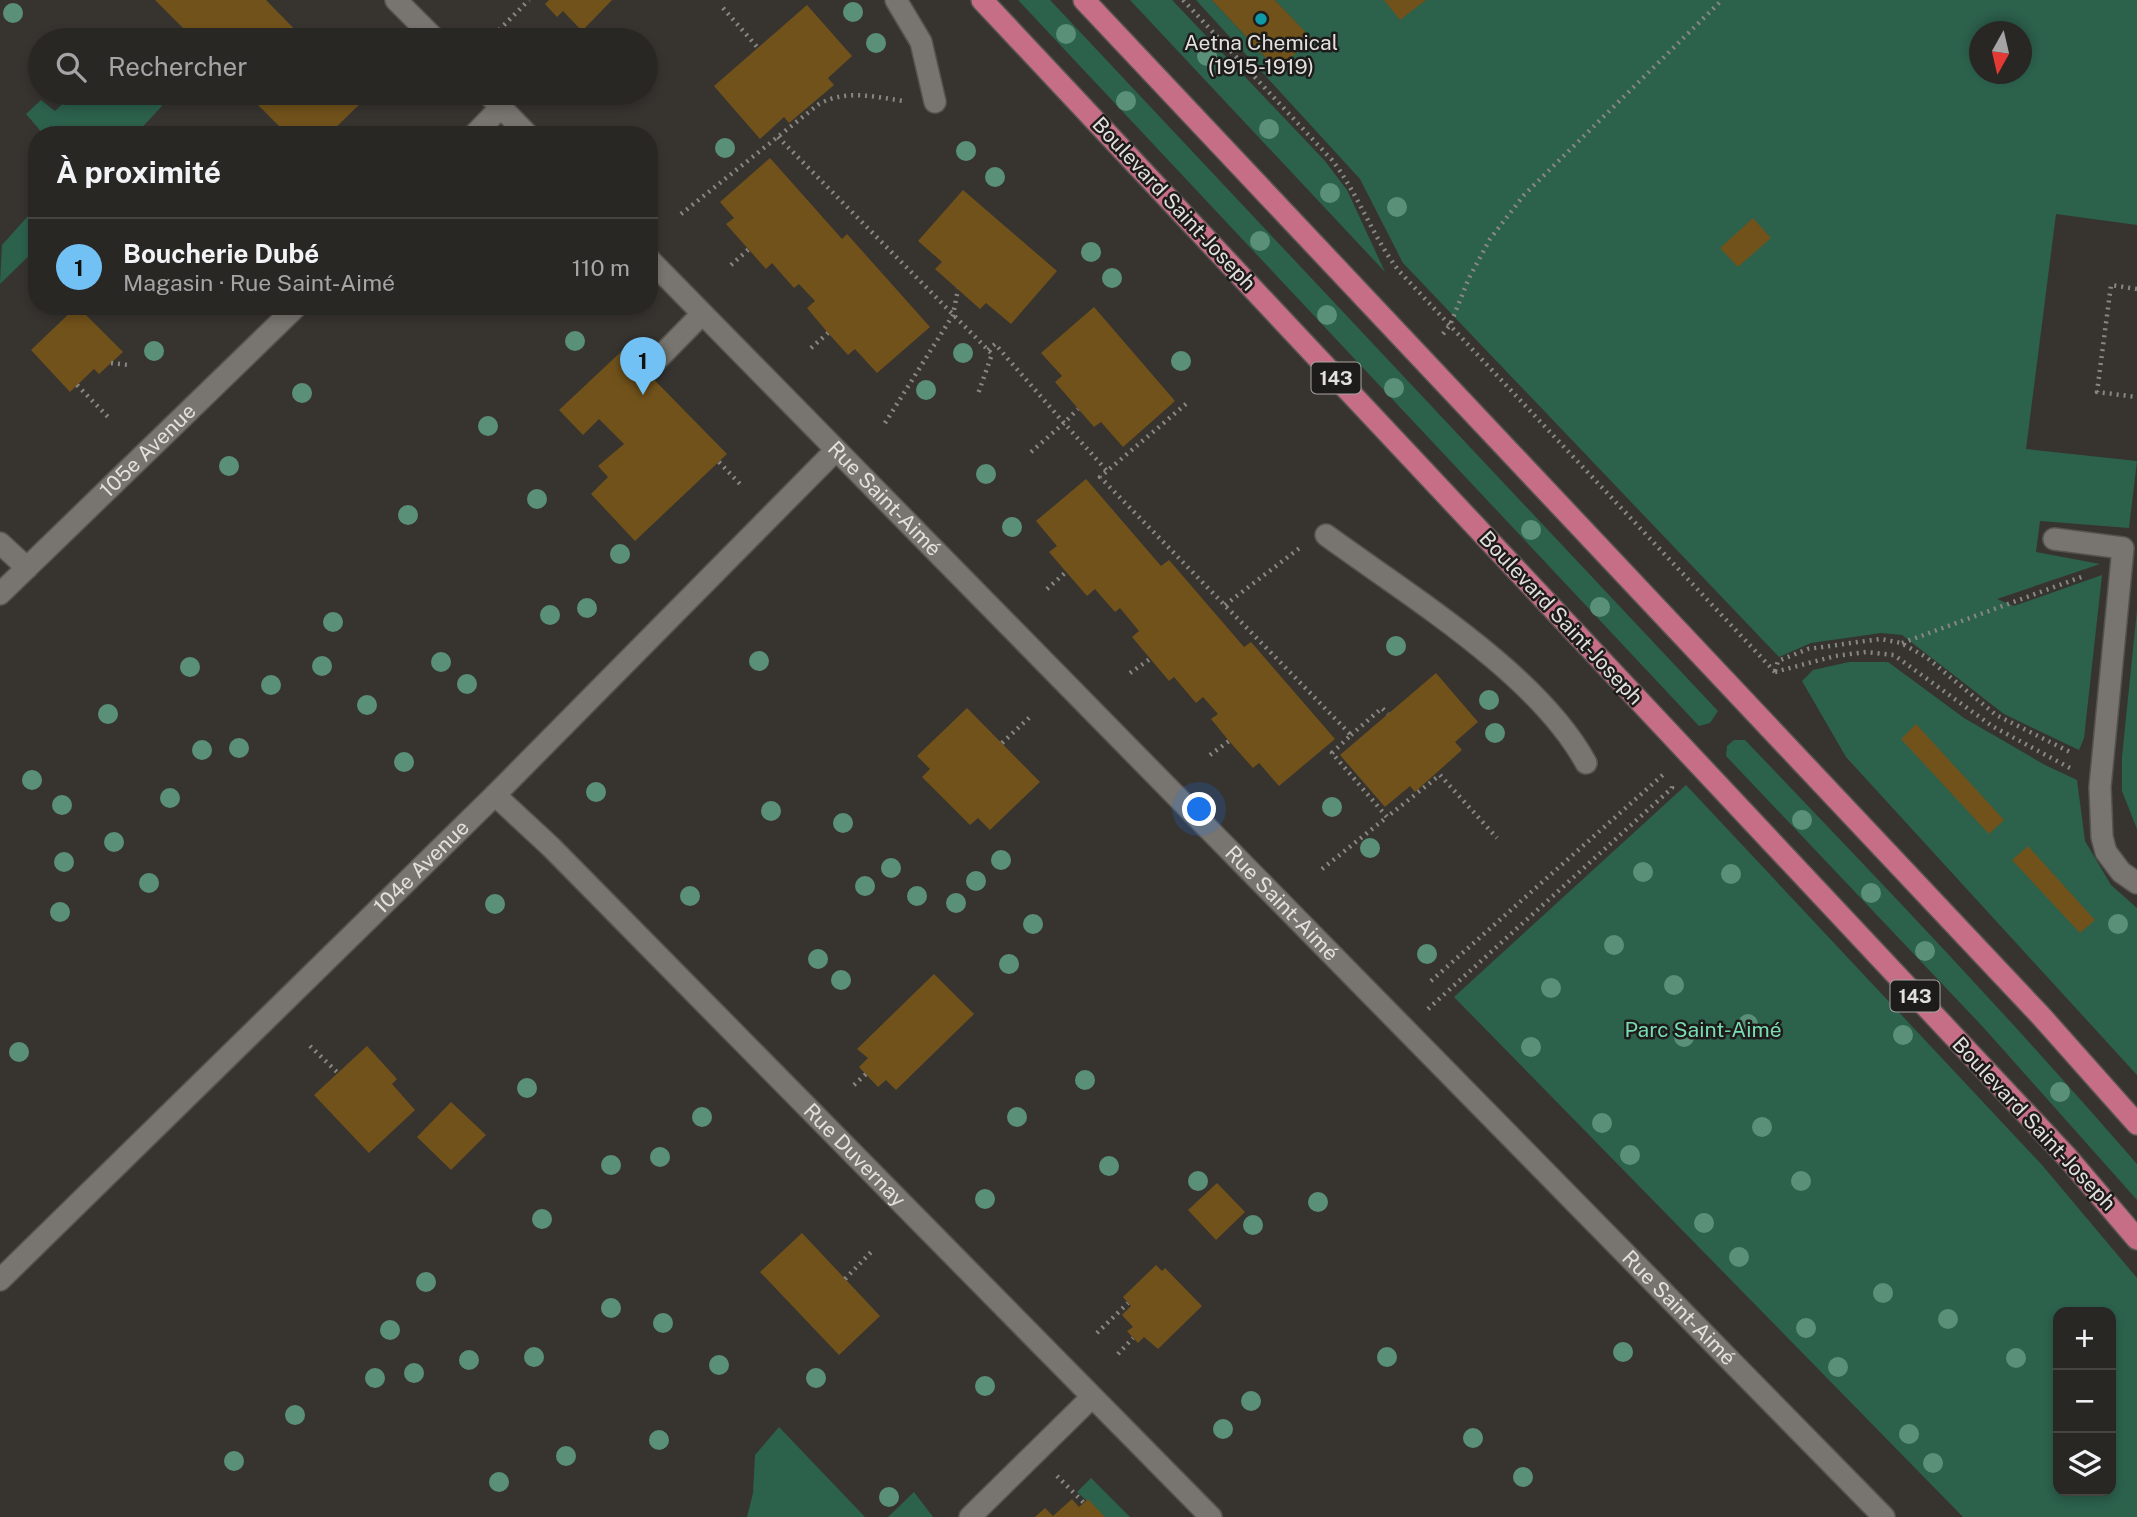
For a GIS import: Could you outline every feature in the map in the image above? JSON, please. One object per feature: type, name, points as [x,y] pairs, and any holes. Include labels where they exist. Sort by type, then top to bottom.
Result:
[{"type":"main road","name":"Boulevard Saint-Joseph","points":[[982,0],[2059,1148],[2137,1239]]},
{"type":"main road","points":[[1084,0],[2041,1016],[2137,1124]]},
{"type":"street","points":[[396,0],[424,28]]},
{"type":"street","points":[[895,0],[921,42],[935,102]]},
{"type":"street","points":[[479,126],[491,105]]},
{"type":"street","points":[[499,105],[519,126]]},
{"type":"street","name":"Rue Saint-Aimé","points":[[658,268],[1884,1517]]},
{"type":"street","points":[[653,364],[702,314]]},
{"type":"street","name":"105e Avenue","points":[[0,594],[288,315]]},
{"type":"street","name":"104e Avenue","points":[[0,1280],[495,795],[836,450]]},
{"type":"street","points":[[1326,535],[1517,680],[1570,735],[1586,763]]},
{"type":"street","points":[[2054,539],[2123,548],[2100,787],[2102,837],[2106,852],[2121,872],[2137,883]]},
{"type":"street","points":[[0,543],[27,568]]},
{"type":"street","name":"Rue Duvernay","points":[[495,795],[551,847],[1212,1517]]},
{"type":"street","points":[[971,1517],[1092,1397]]},
{"type":"path","points":[[501,28],[529,0]]},
{"type":"path","points":[[1183,0],[1332,160],[1358,198],[1385,254],[1775,672]]},
{"type":"path","points":[[1440,337],[1450,325],[1468,278],[1490,239],[1524,195],[1722,0]]},
{"type":"path","points":[[723,8],[758,48]]},
{"type":"path","points":[[681,214],[778,137],[806,111],[837,95],[935,102]]},
{"type":"path","points":[[778,137],[992,354],[978,394]]},
{"type":"path","points":[[731,265],[749,249]]},
{"type":"path","points":[[2137,289],[2112,285],[2097,392],[2137,397]]},
{"type":"path","points":[[885,423],[953,315],[958,289]]},
{"type":"path","points":[[811,348],[828,333]]},
{"type":"path","points":[[988,350],[995,344],[1107,471]]},
{"type":"path","points":[[111,363],[128,365]]},
{"type":"path","points":[[77,385],[111,420]]},
{"type":"path","points":[[1186,404],[1100,477],[1351,735]]},
{"type":"path","points":[[1031,453],[1078,409]]},
{"type":"path","points":[[719,462],[740,484]]},
{"type":"path","points":[[1225,605],[1307,543],[1326,535]]},
{"type":"path","points":[[1047,589],[1066,572]]},
{"type":"path","points":[[1901,643],[2089,574]]},
{"type":"path","points":[[1775,672],[1778,661],[1808,649],[1881,639],[1901,643],[1926,657],[1996,715],[2079,757]]},
{"type":"path","points":[[1775,672],[1835,656],[1866,652],[1894,655],[1992,726],[2078,772]]},
{"type":"path","points":[[1130,673],[1150,659]]},
{"type":"path","points":[[1387,817],[1332,753],[1382,708],[1388,714]]},
{"type":"path","points":[[1002,743],[1031,716]]},
{"type":"path","points":[[1210,755],[1229,741]]},
{"type":"path","points":[[1431,981],[1665,773],[1673,772],[1672,788],[1444,995]]},
{"type":"path","points":[[1322,869],[1438,774],[1497,838]]},
{"type":"path","points":[[1564,886],[1569,892]]},
{"type":"path","points":[[310,1046],[338,1073]]},
{"type":"path","points":[[854,1086],[866,1074]]},
{"type":"path","points":[[845,1279],[874,1249]]},
{"type":"path","points":[[1097,1333],[1128,1303]]},
{"type":"path","points":[[1118,1354],[1133,1338]]},
{"type":"path","points":[[1036,1454],[1084,1503]]},
{"type":"green space","points":[[1018,0],[1050,0],[1718,711],[1710,723],[1699,726]]},
{"type":"green space","points":[[1130,0],[1172,0],[1325,161],[1347,190],[1385,272]]},
{"type":"green space","points":[[1196,0],[1212,0],[1278,71],[1310,38],[1275,0],[2137,0],[2137,225],[2056,214],[2026,449],[2137,461],[2129,528],[2040,521],[2036,552],[2100,564],[1997,599],[2014,606],[2102,575],[2084,738],[2079,750],[2004,714],[1902,635],[1881,633],[1811,643],[1779,657],[1403,263],[1360,179]]},
{"type":"green space","points":[[36,105],[47,105],[55,111],[61,105],[162,106],[143,126],[36,126],[26,114]]},
{"type":"green space","points":[[28,216],[28,257],[0,284],[2,245]]},
{"type":"green space","points":[[2137,610],[2137,829],[2122,791],[2122,757]]},
{"type":"green space","points":[[1849,662],[1888,662],[1964,718],[2045,765],[2077,780],[2085,841],[2111,885],[2137,908],[2137,1075],[1846,757],[1802,681],[1813,670]]},
{"type":"green space","points":[[1734,740],[1745,740],[1944,949],[2137,1164],[2137,1200],[1983,1027],[1726,756],[1727,746]]},
{"type":"green space","name":"Parc Saint-Aimé","points":[[1686,785],[2042,1165],[2137,1278],[2137,1517],[1963,1517],[1454,997]]},
{"type":"green space","points":[[779,1427],[865,1517],[747,1517],[753,1493],[755,1455]]},
{"type":"green space","points":[[1091,1478],[1130,1517],[1105,1517],[1077,1492]]},
{"type":"green space","points":[[914,1492],[933,1517],[888,1517]]},
{"type":"building","points":[[155,0],[266,0],[293,28],[183,28]]},
{"type":"building","points":[[549,0],[612,0],[585,28],[579,28],[563,11],[557,17],[545,4]]},
{"type":"building","name":"Aetna Chemical (1915-1919)","points":[[1212,0],[1275,0],[1311,38],[1278,71]]},
{"type":"building","name":"Aetna Chemical (1915-1919)","points":[[1384,0],[1426,0],[1400,20]]},
{"type":"building","points":[[807,5],[852,56],[828,78],[834,85],[789,123],[784,117],[760,139],[714,86]]},
{"type":"building","points":[[258,105],[359,105],[337,126],[279,126]]},
{"type":"building","points":[[770,158],[842,239],[847,234],[930,327],[877,373],[855,349],[848,355],[828,333],[807,308],[815,301],[799,284],[794,288],[772,263],[766,269],[726,224],[734,218],[720,202]]},
{"type":"building","points":[[963,190],[1057,271],[1011,324],[986,303],[980,309],[935,269],[942,262],[918,241]]},
{"type":"building","points":[[1753,218],[1771,238],[1738,267],[1720,248]]},
{"type":"building","points":[[1094,307],[1175,401],[1123,447],[1101,422],[1094,427],[1055,382],[1062,376],[1041,353]]},
{"type":"building","points":[[68,315],[86,315],[123,352],[99,374],[94,369],[70,392],[31,350]]},
{"type":"building","points":[[624,349],[727,454],[635,541],[591,494],[608,477],[598,466],[624,444],[599,419],[583,435],[559,410]]},
{"type":"building","points":[[1086,479],[1161,566],[1169,560],[1244,647],[1251,642],[1335,739],[1279,786],[1259,763],[1253,768],[1229,741],[1211,719],[1218,714],[1203,697],[1196,703],[1174,677],[1169,681],[1132,637],[1139,631],[1120,608],[1115,612],[1095,589],[1087,596],[1049,552],[1057,546],[1036,521]]},
{"type":"building","points":[[1436,673],[1478,722],[1455,742],[1462,750],[1415,792],[1410,786],[1385,807],[1340,755]]},
{"type":"building","points":[[967,708],[1040,782],[990,830],[978,818],[970,825],[922,777],[930,769],[917,756]]},
{"type":"building","points":[[1916,724],[2004,820],[1989,834],[1901,739]]},
{"type":"building","points":[[2028,846],[2095,920],[2080,933],[2012,860]]},
{"type":"building","points":[[934,974],[974,1014],[896,1090],[886,1080],[878,1087],[859,1067],[868,1058],[857,1049]]},
{"type":"building","points":[[367,1046],[397,1079],[392,1084],[415,1110],[369,1153],[314,1095]]},
{"type":"building","points":[[451,1102],[486,1135],[451,1170],[417,1137]]},
{"type":"building","points":[[1217,1183],[1245,1212],[1216,1240],[1188,1210]]},
{"type":"building","points":[[802,1233],[880,1316],[839,1355],[760,1272]]},
{"type":"building","points":[[1156,1265],[1162,1271],[1165,1268],[1202,1306],[1158,1349],[1144,1337],[1138,1343],[1127,1331],[1133,1327],[1122,1315],[1131,1306],[1123,1297]]},
{"type":"building","points":[[1072,1499],[1079,1507],[1088,1499],[1105,1517],[1035,1517],[1045,1508],[1053,1516]]},
{"type":"place","name":"Aetna Chemical (1915-1919)","points":[[1261,19]]},
{"type":"place","name":"Boucherie Dubé","points":[[643,395]]}]
